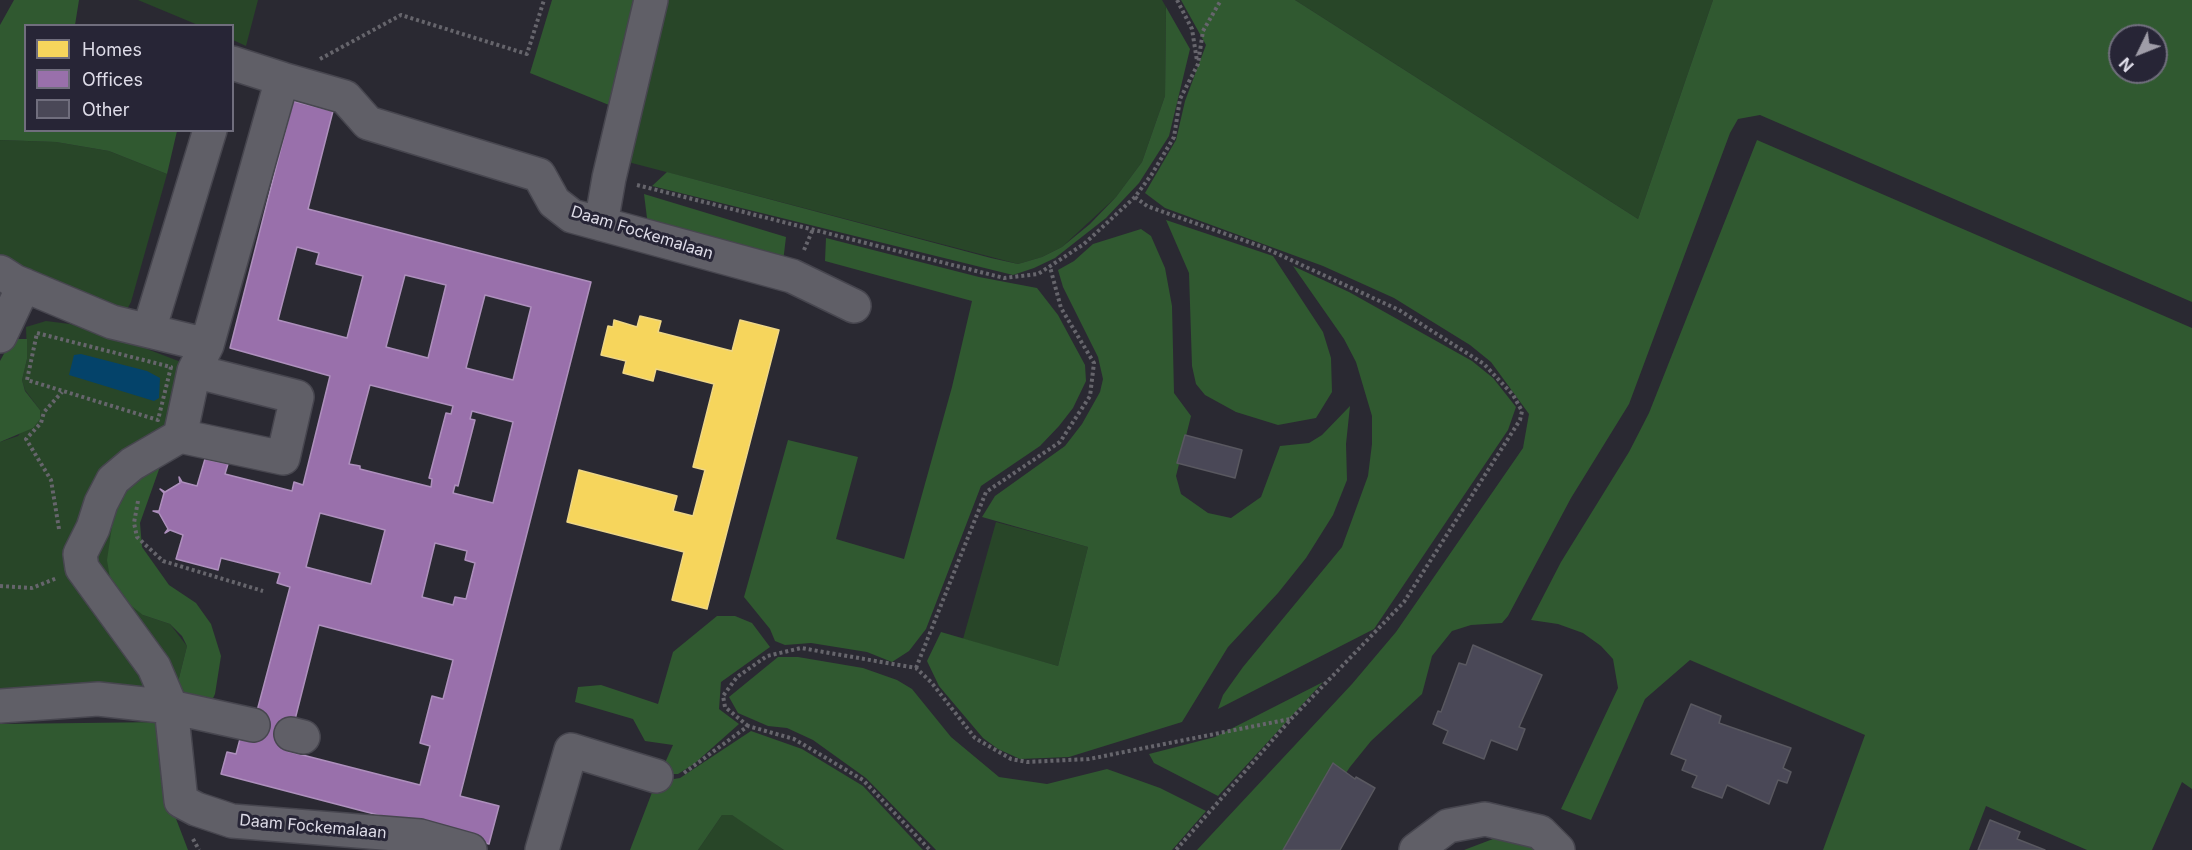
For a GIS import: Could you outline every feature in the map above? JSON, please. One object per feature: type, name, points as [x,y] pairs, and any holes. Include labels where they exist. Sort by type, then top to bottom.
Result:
[{"type":"lane","points":[[601,224],[609,178],[651,0]]},
{"type":"lane","name":"Daam Fockemalaan","points":[[234,64],[345,97],[368,123],[539,175],[554,202],[572,216],[792,276],[854,306]]},
{"type":"lane","points":[[180,436],[282,79]]},
{"type":"lane","points":[[149,330],[209,132]]},
{"type":"lane","points":[[0,336],[12,278],[112,322],[149,330],[201,358],[297,397],[283,458],[180,436],[132,464],[113,480],[80,554],[82,568],[141,646],[154,667],[171,707]]},
{"type":"lane","points":[[0,706],[98,699],[171,707],[253,724]]},
{"type":"lane","name":"Daam Fockemalaan","points":[[171,707],[181,801],[196,809],[232,821],[420,836],[470,850]]},
{"type":"lane","points":[[542,850],[571,750],[667,777]]},
{"type":"lane","points":[[1416,850],[1448,826],[1485,819],[1540,832],[1558,850]]},
{"type":"path","points":[[282,79],[401,15],[528,54],[544,0]]},
{"type":"path","points":[[1177,0],[1192,29],[1198,64]]},
{"type":"path","points":[[609,178],[1004,278],[1028,277],[1050,267],[1084,244],[1135,196],[1174,137],[1180,99],[1198,64],[1203,31],[1221,0]]},
{"type":"path","points":[[1135,196],[1147,206],[1265,248],[1399,310],[1484,363],[1514,395],[1522,411],[1520,420],[1404,602],[1291,719],[1176,850]]},
{"type":"path","points":[[916,668],[986,492],[1060,442],[1090,396],[1094,363],[1061,308],[1050,267]]},
{"type":"path","points":[[37,333],[171,367],[158,420],[62,392],[27,380],[37,333]]},
{"type":"path","points":[[0,586],[32,588],[82,568],[64,547],[59,535],[51,480],[26,439],[41,423],[44,412],[62,392]]},
{"type":"path","points":[[141,495],[134,523],[137,537],[163,561],[263,591]]},
{"type":"path","points":[[930,850],[863,780],[794,739],[748,726],[725,707],[723,696],[737,677],[777,652],[801,648],[916,668],[931,682],[975,738],[1011,759],[1027,762],[1089,759],[1291,719]]},
{"type":"path","points":[[667,777],[748,726]]},
{"type":"green space","points":[[14,0],[79,0],[75,24],[24,24],[24,132],[177,132],[167,174],[109,151],[56,142],[0,140],[0,25]]},
{"type":"green space","points":[[138,0],[258,0],[246,46],[234,40],[234,24],[196,24]]},
{"type":"green space","points":[[552,0],[635,0],[609,105],[530,73]]},
{"type":"green space","points":[[667,0],[1162,0],[1166,7],[1165,96],[1142,162],[1116,197],[1062,247],[1042,257],[1018,264],[628,162]]},
{"type":"green space","points":[[1181,0],[1295,0],[1638,219],[1713,0],[2192,0],[2192,302],[1760,115],[1738,119],[1730,133],[1629,404],[1571,498],[1508,616],[1502,623],[1471,625],[1452,631],[1432,656],[1422,694],[1371,741],[1350,767],[1295,850],[1197,850],[1352,684],[1396,632],[1523,448],[1529,414],[1491,362],[1470,345],[1394,298],[1323,266],[1165,208],[1145,193],[1176,140],[1185,101],[1206,45]]},
{"type":"green space","points":[[1295,0],[1713,0],[1638,219]]},
{"type":"green space","points":[[1166,7],[1190,49],[1169,136],[1139,183],[1106,218],[1055,258],[1034,268],[1013,275],[652,186],[667,172],[991,258],[1018,264],[1042,257],[1062,247],[1090,224],[1116,197],[1142,162],[1165,96]]},
{"type":"green space","points":[[0,140],[56,142],[109,151],[167,174],[131,302],[124,315],[0,261]]},
{"type":"green space","points":[[1757,140],[2192,328],[2192,789],[2182,782],[2152,850],[2087,850],[1986,806],[1969,850],[1823,850],[1865,735],[1690,660],[1645,699],[1591,820],[1561,809],[1618,688],[1613,659],[1601,646],[1583,633],[1558,624],[1531,620],[1561,562],[1629,452],[1649,413]]},
{"type":"green space","points":[[644,194],[786,237],[783,262],[648,226]]},
{"type":"green space","points":[[1166,220],[1273,256],[1323,332],[1331,358],[1332,392],[1316,418],[1278,425],[1236,412],[1205,395],[1196,384],[1192,366],[1189,273]]},
{"type":"green space","points":[[1141,229],[1151,236],[1165,268],[1172,306],[1174,393],[1191,416],[1176,476],[1181,494],[1208,513],[1231,518],[1261,497],[1280,446],[1309,443],[1322,435],[1350,406],[1346,444],[1347,480],[1333,515],[1306,558],[1278,593],[1228,647],[1182,722],[1069,757],[1020,759],[998,749],[983,738],[939,686],[927,661],[941,632],[1058,666],[1088,547],[982,517],[995,496],[1065,446],[1082,424],[1100,392],[1103,379],[1098,357],[1063,287],[1058,270],[1074,261],[1093,244]]},
{"type":"green space","points":[[826,238],[979,277],[1037,288],[1058,315],[1085,365],[1086,381],[1073,408],[1059,426],[1040,446],[981,486],[926,629],[909,651],[892,662],[867,652],[811,643],[785,645],[775,641],[770,629],[744,597],[788,440],[858,457],[836,539],[904,559],[952,387],[972,301],[825,261]]},
{"type":"green space","points":[[1293,266],[1349,292],[1472,361],[1493,378],[1516,407],[1508,430],[1374,629],[1218,709],[1223,695],[1243,667],[1342,547],[1368,476],[1372,444],[1372,416],[1356,362],[1344,339]]},
{"type":"green space","points":[[46,321],[70,324],[134,344],[181,362],[184,401],[126,487],[143,615],[170,624],[187,646],[178,682],[182,703],[0,700],[0,442],[18,436],[40,410],[25,390],[22,380],[27,359],[26,327]]},
{"type":"green space","points":[[12,339],[27,339],[27,359],[22,380],[25,391],[40,410],[40,419],[33,428],[0,442],[0,361]]},
{"type":"green space","points":[[168,444],[140,523],[142,547],[169,585],[196,603],[211,624],[221,656],[215,694],[208,709],[182,703],[178,682],[187,646],[182,636],[170,624],[143,615],[125,601],[111,584],[107,560],[115,506],[126,487]]},
{"type":"green space","points":[[996,522],[1088,547],[1058,666],[963,639]]},
{"type":"green space","points":[[717,616],[735,616],[752,623],[770,647],[721,682],[719,709],[739,724],[694,764],[678,774],[660,774],[673,745],[645,741],[633,719],[575,702],[578,687],[601,685],[658,704],[673,652]]},
{"type":"green space","points":[[778,657],[798,657],[863,668],[897,680],[912,689],[951,737],[999,777],[1047,784],[1107,769],[1160,788],[1206,811],[1172,850],[936,850],[866,778],[813,740],[787,728],[768,726],[738,713],[729,697]]},
{"type":"green space","points":[[1323,682],[1218,796],[1154,763],[1149,754],[1215,737]]},
{"type":"green space","points":[[164,722],[170,803],[188,850],[0,850],[0,724]]},
{"type":"green space","points":[[751,731],[802,749],[863,786],[923,850],[784,850],[732,815],[722,815],[698,850],[630,850],[656,782],[680,778]]},
{"type":"green space","points":[[722,815],[732,815],[741,820],[784,850],[698,850]]},
{"type":"green space","points":[[1529,837],[1562,850],[1464,850],[1493,839]]},
{"type":"water","points":[[81,354],[147,371],[160,378],[159,398],[154,401],[69,375],[74,355]]},
{"type":"building: Homes","points":[[640,316],[661,321],[658,332],[732,351],[740,320],[779,330],[707,609],[672,600],[684,552],[567,522],[579,470],[677,496],[673,511],[693,516],[705,470],[693,467],[714,384],[656,369],[653,381],[623,373],[626,361],[601,355],[608,326],[613,327],[614,320],[637,327]]},
{"type":"building: Offices","points":[[293,101],[333,111],[308,209],[591,282],[460,796],[499,806],[489,844],[221,774],[227,752],[236,754],[240,739],[249,741],[290,587],[277,583],[280,573],[221,558],[218,570],[176,559],[183,535],[170,530],[165,533],[168,529],[159,513],[153,511],[159,511],[164,493],[160,489],[165,492],[180,483],[179,477],[182,482],[197,486],[205,459],[228,464],[225,474],[292,491],[294,482],[303,485],[330,376],[230,348]],"holes":[[[297,247],[319,253],[316,264],[363,276],[347,338],[278,320]],[[405,275],[446,285],[428,358],[386,347]],[[485,295],[531,307],[513,380],[466,368]],[[370,385],[453,406],[451,414],[446,413],[429,478],[432,479],[431,487],[360,469],[360,466],[349,464]],[[472,411],[513,422],[493,503],[453,493],[455,485],[458,486],[475,420],[470,419]],[[320,513],[385,530],[371,584],[306,567]],[[435,543],[467,551],[465,560],[475,563],[466,599],[455,597],[453,605],[422,597]],[[319,625],[453,660],[443,699],[432,696],[420,743],[430,746],[420,785],[287,751]]]},
{"type":"building: Other","points":[[1185,435],[1242,450],[1235,478],[1177,463]]},
{"type":"building: Other","points":[[1473,645],[1542,675],[1519,727],[1525,729],[1517,750],[1491,740],[1484,759],[1443,743],[1448,731],[1433,724],[1438,711],[1441,712],[1459,663],[1466,665]]},
{"type":"building: Other","points":[[1691,704],[1721,716],[1719,723],[1791,748],[1783,768],[1791,772],[1787,783],[1778,780],[1769,804],[1727,785],[1722,798],[1692,787],[1697,776],[1682,770],[1686,760],[1671,754]]},
{"type":"building: Other","points":[[1333,763],[1355,779],[1356,777],[1375,788],[1340,850],[1283,850]]},
{"type":"building: Other","points":[[1990,820],[2020,832],[2017,839],[2045,850],[1978,850]]}]
